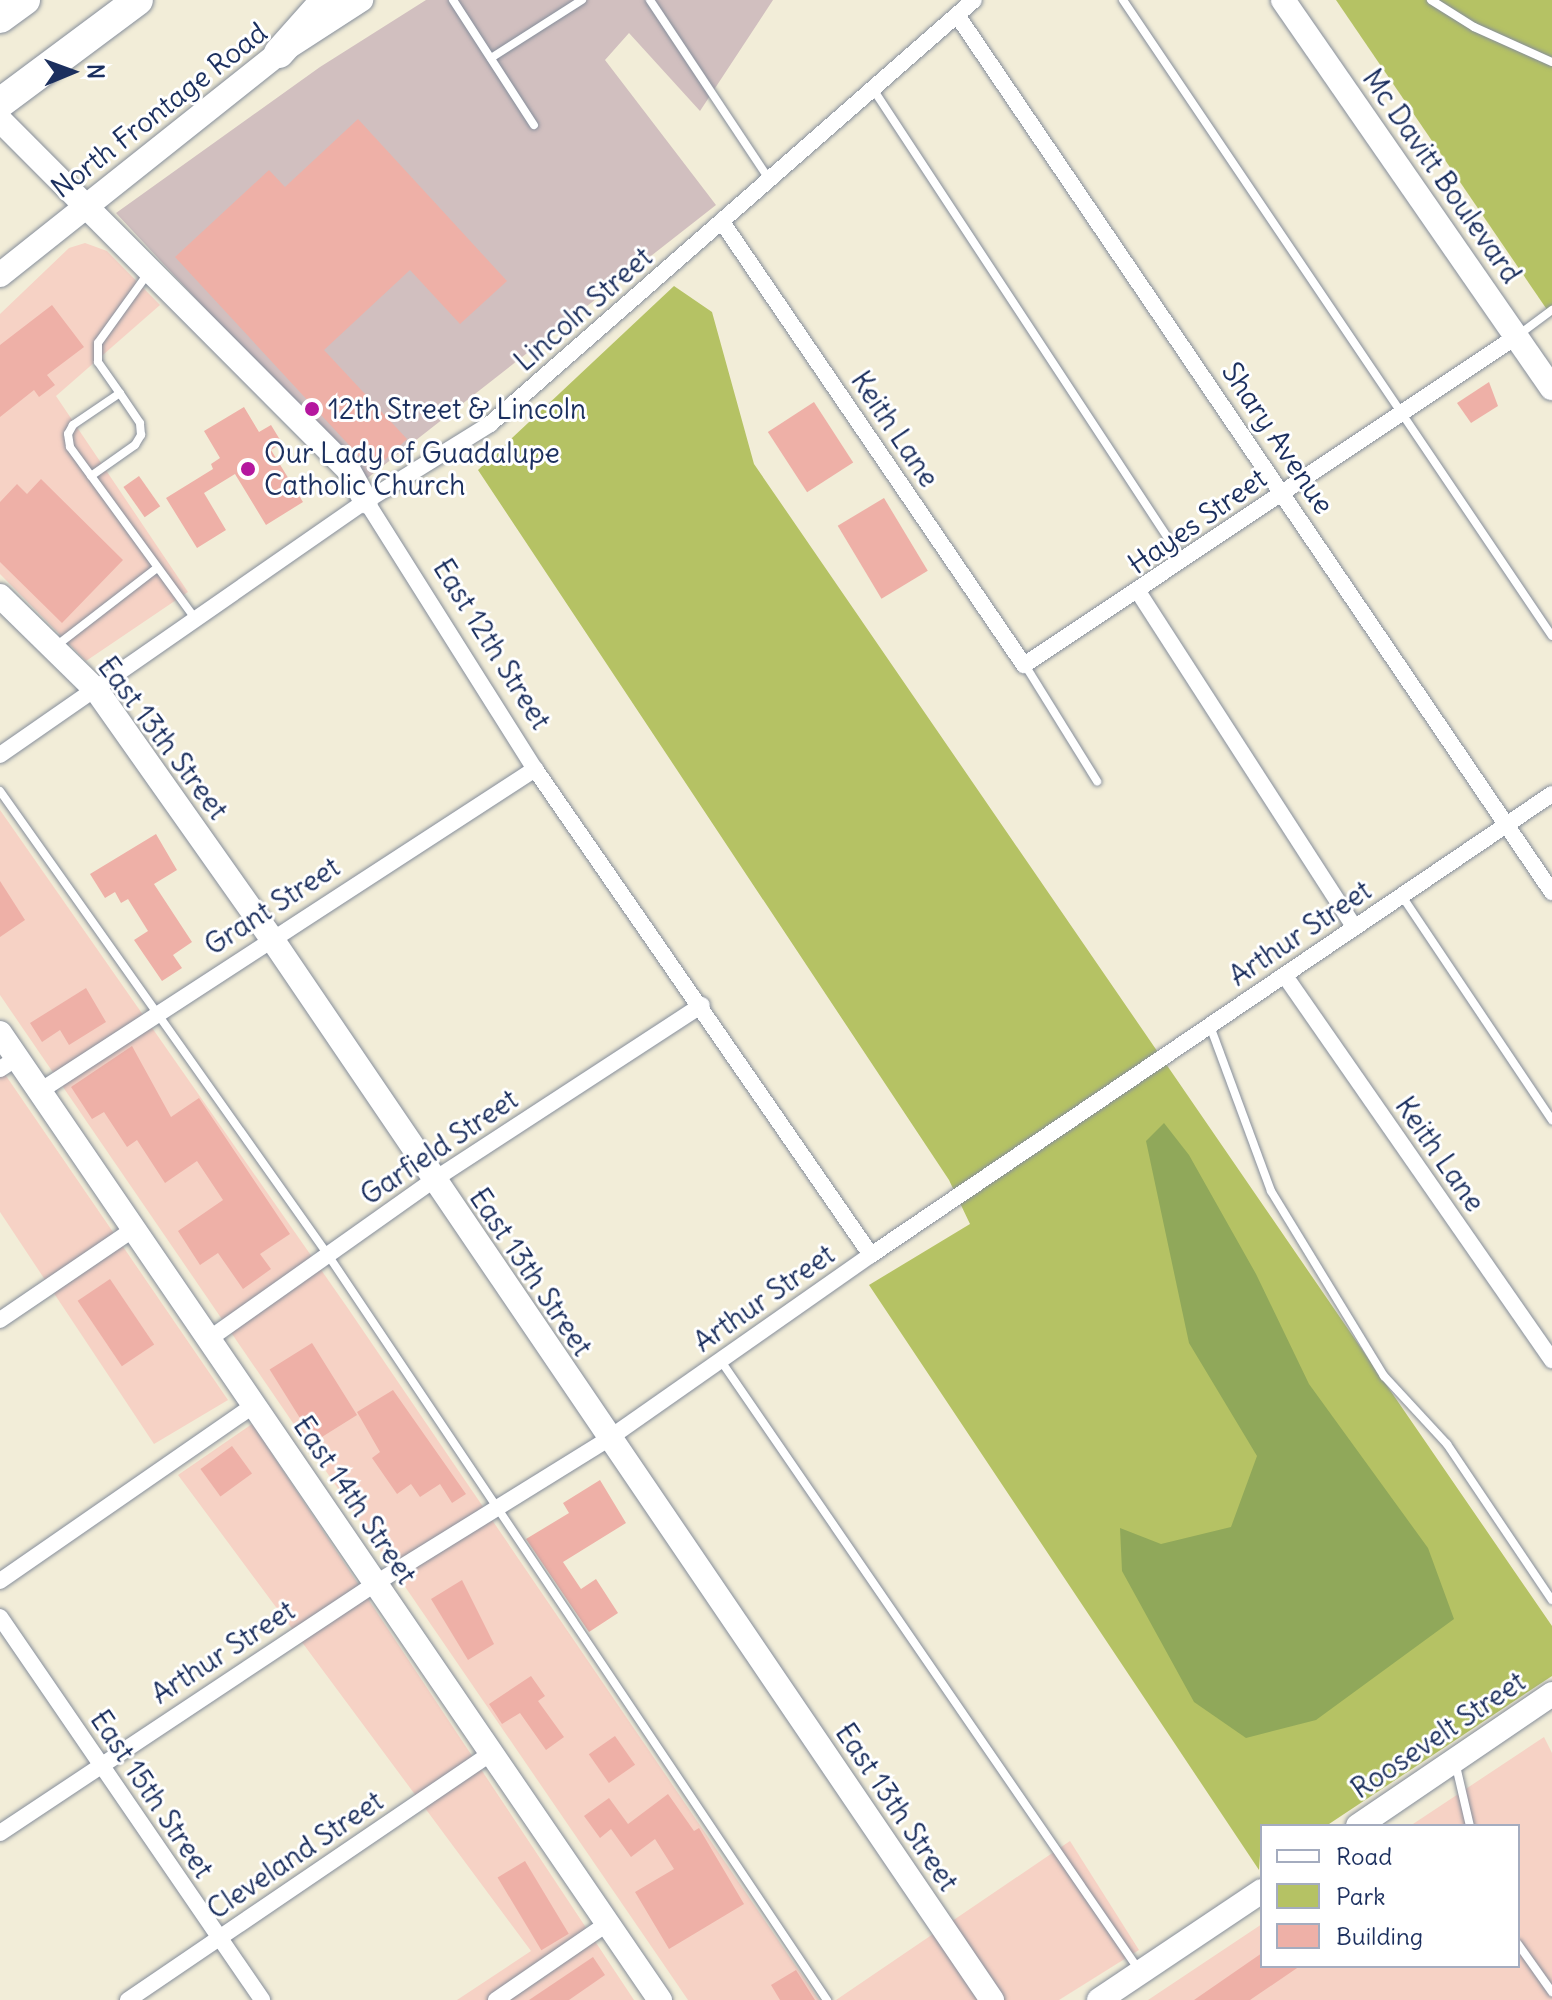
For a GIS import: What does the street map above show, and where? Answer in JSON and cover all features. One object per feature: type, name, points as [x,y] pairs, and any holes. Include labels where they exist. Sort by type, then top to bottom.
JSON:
[{"type":"highway","points":[[0,18],[25,0]]},
{"type":"highway","points":[[0,103],[138,0]]},
{"type":"highway","points":[[279,53],[326,0]]},
{"type":"street","name":"North Frontage Road","points":[[0,275],[279,53],[361,0]]},
{"type":"street","name":"Lincoln Street","points":[[0,755],[97,691],[366,501],[490,424],[974,0]]},
{"type":"street","name":"Mc Davitt Boulevard","points":[[1283,0],[1552,388]]},
{"type":"street","name":"Shary Avenue","points":[[957,15],[1285,491],[1552,892]]},
{"type":"street","name":"East 12th Street","points":[[0,120],[348,469],[535,769],[702,1005],[871,1255]]},
{"type":"street","name":"Keith Lane","points":[[722,222],[1024,665]]},
{"type":"street","name":"Hayes Street","points":[[1024,665],[1139,593],[1517,336]]},
{"type":"street","points":[[1139,593],[1354,927]]},
{"type":"street","name":"East 13th Street","points":[[0,596],[97,691],[270,936],[432,1181],[992,2000]]},
{"type":"street","name":"Grant Street","points":[[40,1091],[270,936],[535,769]]},
{"type":"street","name":"Arthur Street","points":[[0,1833],[376,1583],[499,1511],[608,1439],[871,1255],[1552,794]]},
{"type":"street","name":"Keith Lane","points":[[1285,976],[1552,1360]]},
{"type":"street","name":"Garfield Street","points":[[209,1339],[432,1181],[702,1005]]},
{"type":"street","name":"East 14th Street","points":[[0,1033],[8,1064],[40,1091],[660,2000]]},
{"type":"street","points":[[0,1320],[134,1229]]},
{"type":"street","points":[[0,1581],[254,1405]]},
{"type":"street","name":"East 15th Street","points":[[0,1617],[262,2000]]},
{"type":"street","name":"Roosevelt Street","points":[[1361,1824],[1552,1694]]},
{"type":"street","name":"Cleveland Street","points":[[128,2000],[492,1753]]},
{"type":"street","points":[[1099,2000],[1260,1892]]},
{"type":"street","points":[[496,2000],[608,1923]]},
{"type":"lane","points":[[453,0],[534,125]]},
{"type":"lane","points":[[491,58],[567,4],[582,0]]},
{"type":"lane","points":[[650,0],[770,180]]},
{"type":"lane","points":[[1123,0],[1552,636]]},
{"type":"lane","points":[[1431,0],[1474,27],[1552,62]]},
{"type":"lane","points":[[873,89],[1184,562]]},
{"type":"lane","points":[[91,476],[135,445],[141,435],[140,423],[98,362],[98,343],[150,272]]},
{"type":"lane","points":[[1517,336],[1552,310]]},
{"type":"lane","points":[[120,393],[73,425],[68,434],[70,447],[196,621]]},
{"type":"lane","points":[[53,648],[157,568]]},
{"type":"lane","points":[[1024,665],[1097,781]]},
{"type":"lane","points":[[0,791],[328,1255],[827,2000]]},
{"type":"lane","points":[[1401,896],[1552,1120]]},
{"type":"lane","points":[[1210,1025],[1271,1191],[1384,1376],[1447,1444],[1552,1600]]},
{"type":"lane","points":[[721,1360],[1140,1972]]},
{"type":"lane","points":[[1455,1761],[1470,1824]]},
{"type":"lane","points":[[1520,1947],[1552,1992]]},
{"type":"shaded area","points":[[426,0],[773,0],[700,111],[629,33],[605,60],[716,205],[365,480],[116,213],[320,67]]},
{"type":"shaded area","points":[[85,243],[107,251],[160,305],[56,396],[188,592],[86,661],[0,574],[0,314],[69,248]]},
{"type":"shaded area","points":[[0,810],[347,1307],[819,2000],[688,2000],[0,995]]},
{"type":"shaded area","points":[[0,1067],[228,1400],[154,1444],[0,1212]]},
{"type":"shaded area","points":[[252,1424],[634,2000],[457,2000],[531,1951],[178,1475]]},
{"type":"shaded area","points":[[1544,1737],[1552,1753],[1552,2000],[1148,2000],[1260,1925],[1260,1968],[1520,1968],[1520,1824],[1413,1824]]},
{"type":"shaded area","points":[[1070,1841],[1139,1950],[1059,2000],[836,2000]]},
{"type":"green space","points":[[1336,0],[1552,0],[1552,317]]},
{"type":"green space","points":[[674,286],[712,312],[754,464],[1552,1626],[1552,1676],[1329,1824],[1260,1824],[1259,1870],[869,1285],[970,1224],[949,1180],[478,470]]},
{"type":"green space","points":[[1164,1123],[1189,1155],[1256,1274],[1309,1384],[1428,1548],[1454,1619],[1316,1720],[1246,1738],[1194,1702],[1122,1571],[1120,1528],[1161,1544],[1231,1527],[1257,1456],[1189,1343],[1146,1141]]},
{"type":"building","points":[[358,119],[507,281],[460,324],[410,270],[324,350],[407,439],[373,471],[175,257],[269,170],[285,187]]},
{"type":"building","points":[[52,305],[84,347],[47,375],[55,385],[39,397],[34,390],[0,417],[0,345]]},
{"type":"building","points":[[1489,382],[1498,406],[1471,423],[1457,403]]},
{"type":"building","points":[[814,402],[853,462],[807,492],[768,432]]},
{"type":"building","name":"Our Lady of Guadalupe Catholic Church","points":[[244,407],[259,432],[271,425],[282,443],[271,450],[303,502],[266,525],[235,474],[204,493],[226,530],[197,548],[166,498],[213,469],[211,464],[220,458],[204,431]]},
{"type":"building","points":[[139,476],[160,506],[145,517],[123,487]]},
{"type":"building","points":[[41,479],[123,560],[62,623],[0,562],[0,502],[17,484],[27,494]]},
{"type":"building","points":[[884,498],[928,571],[881,599],[838,526]]},
{"type":"building","points":[[156,834],[177,870],[154,884],[192,942],[173,955],[182,968],[162,981],[134,940],[148,931],[128,899],[121,903],[115,892],[105,898],[90,874]]},
{"type":"building","points":[[0,881],[25,920],[0,937]]},
{"type":"building","points":[[86,988],[106,1022],[69,1045],[60,1030],[42,1042],[30,1023]]},
{"type":"building","points":[[132,1046],[171,1117],[199,1098],[290,1234],[260,1254],[271,1269],[243,1289],[218,1253],[200,1265],[178,1231],[223,1200],[197,1161],[165,1183],[137,1140],[127,1147],[104,1112],[92,1119],[71,1087]]},
{"type":"building","points":[[110,1279],[154,1344],[122,1366],[78,1301]]},
{"type":"building","points":[[312,1343],[357,1415],[315,1442],[270,1369]]},
{"type":"building","points":[[393,1390],[466,1494],[452,1503],[440,1484],[420,1497],[411,1484],[397,1494],[372,1458],[380,1452],[357,1412]]},
{"type":"building","points":[[232,1446],[252,1474],[220,1496],[200,1469]]},
{"type":"building","points":[[600,1480],[626,1523],[563,1562],[581,1589],[596,1579],[618,1613],[589,1632],[526,1539],[569,1513],[563,1503]]},
{"type":"building","points":[[462,1580],[494,1644],[468,1660],[431,1599]]},
{"type":"building","points":[[531,1676],[545,1696],[538,1701],[564,1737],[546,1750],[520,1713],[502,1724],[489,1704]]},
{"type":"building","points":[[615,1736],[635,1765],[609,1783],[589,1754]]},
{"type":"building","points":[[668,1794],[694,1831],[699,1828],[744,1904],[669,1949],[635,1892],[674,1869],[655,1839],[631,1857],[611,1829],[600,1838],[584,1816],[609,1798],[628,1824]]},
{"type":"building","points":[[525,1861],[569,1934],[541,1950],[498,1877]]},
{"type":"building","points":[[1260,1954],[1260,1968],[1297,1968],[1250,2000],[1194,2000]]},
{"type":"building","points":[[593,1957],[605,1975],[569,2000],[529,2000]]},
{"type":"building","points":[[796,1970],[815,2000],[780,2000],[771,1985]]},
{"type":"place","name":"12th Street & Lincoln","points":[[312,409]]},
{"type":"place","name":"Our Lady of Guadalupe Catholic Church","points":[[248,469]]}]
